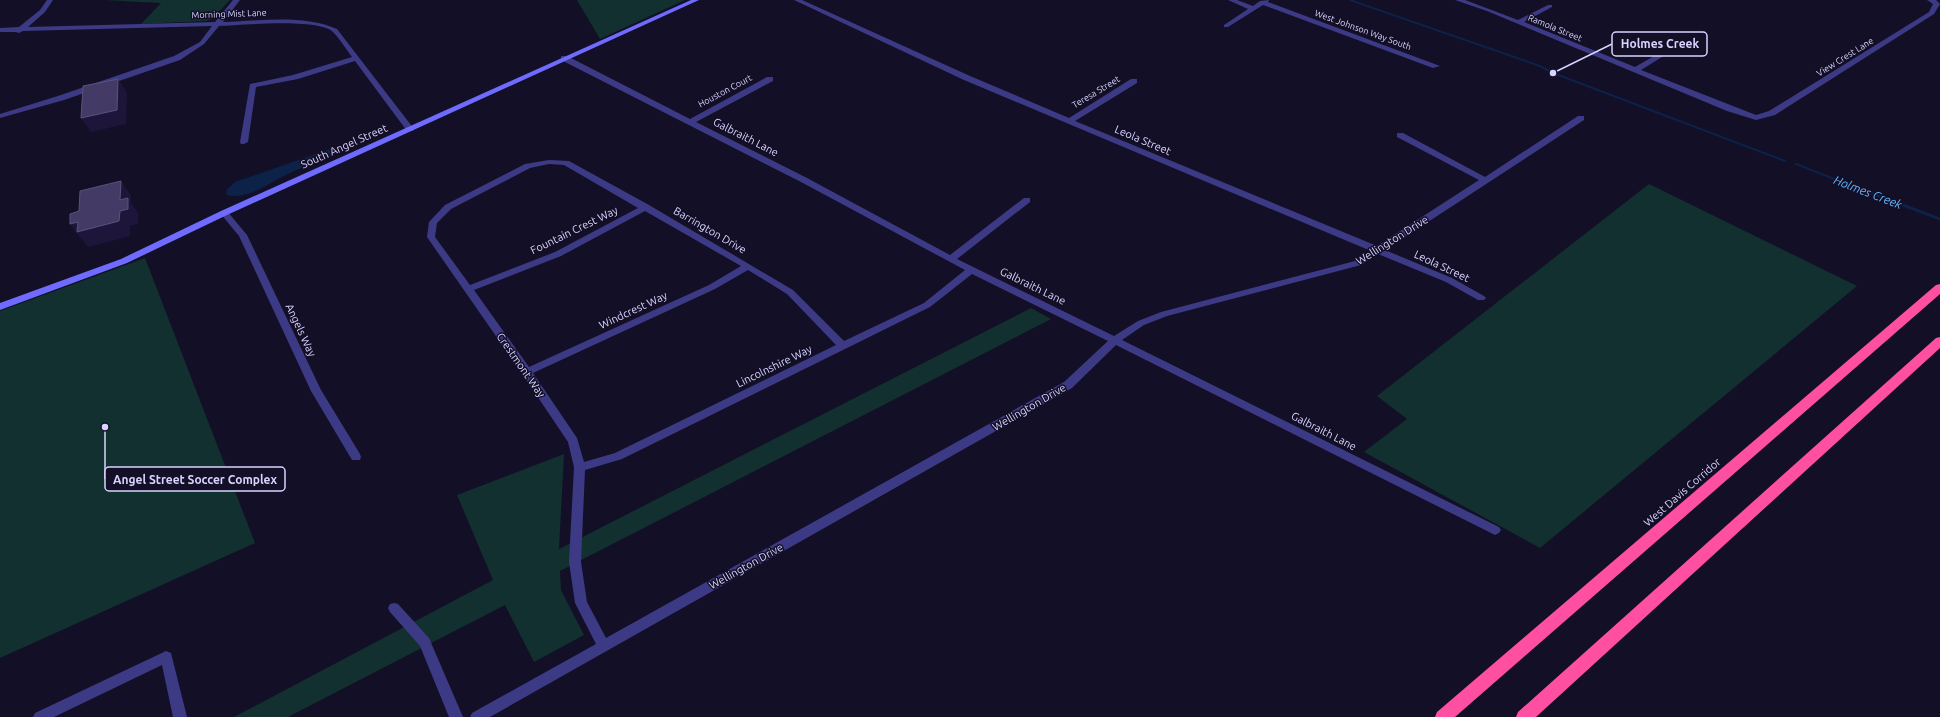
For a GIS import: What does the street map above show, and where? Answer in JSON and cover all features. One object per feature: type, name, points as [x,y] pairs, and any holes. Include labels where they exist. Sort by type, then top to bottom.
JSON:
[{"type":"highway","name":"West Davis Corridor","points":[[1443,717],[1940,288]]},
{"type":"highway","points":[[1524,717],[1940,341]]},
{"type":"street","points":[[19,31],[43,11],[50,0]]},
{"type":"street","points":[[0,116],[61,98],[167,63],[198,46],[237,0]]},
{"type":"street","name":"South Angel Street","points":[[0,307],[124,261],[224,213],[564,58],[696,0]]},
{"type":"street","name":"Leola Street","points":[[797,0],[968,78],[1448,280],[1481,298]]},
{"type":"street","points":[[1231,0],[1253,8]]},
{"type":"street","name":"Ramola Street","points":[[1458,0],[1519,22],[1730,109],[1756,118]]},
{"type":"street","points":[[1226,26],[1264,1]]},
{"type":"street","name":"West Johnson Way South","points":[[1264,1],[1436,66]]},
{"type":"street","name":"View Crest Lane","points":[[1756,118],[1772,113],[1932,13],[1934,2]]},
{"type":"street","points":[[1519,22],[1550,6]]},
{"type":"street","name":"Morning Mist Lane","points":[[0,30],[19,31],[292,22],[321,24],[335,30],[410,129]]},
{"type":"street","points":[[1635,70],[1689,38]]},
{"type":"street","points":[[244,142],[253,86],[295,77],[356,58]]},
{"type":"street","name":"Galbraith Lane","points":[[564,58],[804,180],[971,270],[1115,340],[1495,530]]},
{"type":"street","name":"Houston Court","points":[[690,122],[770,79]]},
{"type":"street","name":"Teresa Street","points":[[1069,121],[1134,81]]},
{"type":"street","name":"Wellington Drive","points":[[477,717],[1068,385],[1115,340],[1141,323],[1164,314],[1358,263],[1581,118]]},
{"type":"street","points":[[1400,136],[1485,180]]},
{"type":"street","name":"Barrington Drive","points":[[549,162],[566,163],[748,266],[790,292],[842,346]]},
{"type":"street","name":"Crestmont Way","points":[[549,162],[528,166],[448,207],[433,222],[431,237],[527,372],[573,440],[580,467],[575,562],[580,603],[604,646]]},
{"type":"street","points":[[950,259],[1027,200]]},
{"type":"street","name":"Fountain Crest Way","points":[[468,290],[558,254],[646,208]]},
{"type":"street","name":"Angels Way","points":[[224,213],[243,235],[316,391],[356,457]]},
{"type":"street","name":"Windcrest Way","points":[[527,372],[712,287],[748,266]]},
{"type":"street","name":"Lincolnshire Way","points":[[580,467],[618,456],[927,305],[971,270]]},
{"type":"street","points":[[394,608],[425,642],[456,717]]},
{"type":"street","points":[[40,717],[166,657],[180,717]]},
{"type":"green space","points":[[104,0],[230,0],[212,19],[206,21],[141,24],[161,3]]},
{"type":"green space","points":[[577,0],[685,0],[600,39]]},
{"type":"green space","points":[[1649,184],[1857,286],[1540,548],[1364,452],[1407,419],[1377,396]]},
{"type":"green space","points":[[145,258],[255,543],[0,658],[0,311]]},
{"type":"green space","points":[[1031,308],[1051,319],[560,571],[561,590],[584,635],[534,662],[505,605],[288,717],[234,717],[493,580],[457,495],[564,454],[559,549]]},
{"type":"water","points":[[350,142],[352,147],[292,172],[251,193],[234,196],[226,195],[227,189],[235,182]]},
{"type":"building","points":[[118,79],[117,110],[81,118],[83,86]]},
{"type":"building","points":[[121,181],[120,200],[128,198],[128,209],[120,211],[119,221],[77,232],[78,222],[70,224],[70,214],[79,211],[80,191]]},
{"type":"waterway","name":"Holmes Creek","points":[[1350,0],[1540,66],[1553,73],[1785,161]]},
{"type":"waterway","name":"Holmes Creek","points":[[1796,164],[1855,187]]},
{"type":"waterway","name":"Holmes Creek","points":[[1853,186],[1940,219]]},
{"type":"place","name":"Holmes Creek","points":[[1553,73]]},
{"type":"place","name":"Angel Street Soccer Complex","points":[[105,427]]}]
